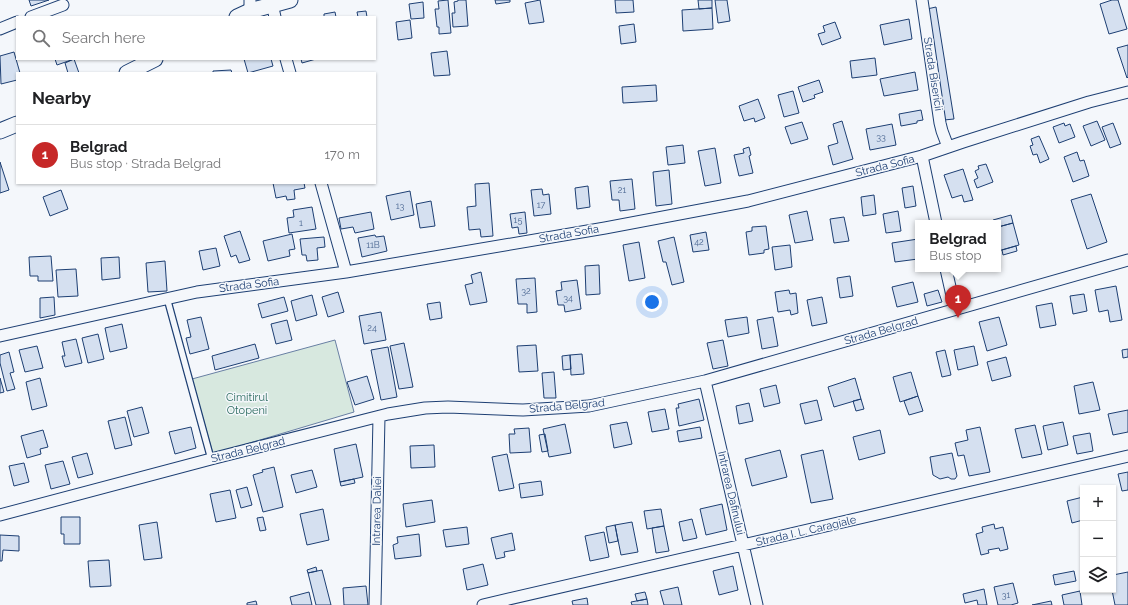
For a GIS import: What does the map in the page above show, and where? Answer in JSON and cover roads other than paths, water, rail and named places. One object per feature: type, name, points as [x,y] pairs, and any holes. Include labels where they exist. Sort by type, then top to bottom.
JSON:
[{"type":"main road","points":[[246,9],[273,11],[290,0]]},
{"type":"main road","points":[[129,72],[153,60]]},
{"type":"main road","points":[[0,131],[16,124]]},
{"type":"street","name":"Strada Bisericii","points":[[922,0],[940,123],[948,147]]},
{"type":"street","points":[[33,16],[63,4]]},
{"type":"street","points":[[0,29],[16,22]]},
{"type":"street","points":[[286,60],[290,72]]},
{"type":"street","name":"Strada Sofia","points":[[0,336],[197,292],[346,272],[605,228],[748,201],[922,156],[1089,102],[1128,92]]},
{"type":"street","points":[[922,156],[935,220]]},
{"type":"street","points":[[321,184],[346,272]]},
{"type":"street","name":"Strada Belgrad","points":[[0,515],[211,459],[379,417],[425,408],[448,407],[523,410],[589,406],[705,381],[1128,260]]},
{"type":"street","points":[[947,272],[955,309]]},
{"type":"street","name":"Intrarea Dafinului","points":[[705,381],[758,605]]},
{"type":"street","name":"Intrarea Daliei","points":[[375,605],[379,417]]},
{"type":"street","name":"Strada I. L. Caragiale","points":[[484,605],[1128,456]]},
{"type":"lane","points":[[167,298],[211,459]]},
{"type":"place","name":"Belgrad","points":[[958,318]]},
{"type":"park label","name":"Cimitirul Otopeni","points":[[247,403]]}]
